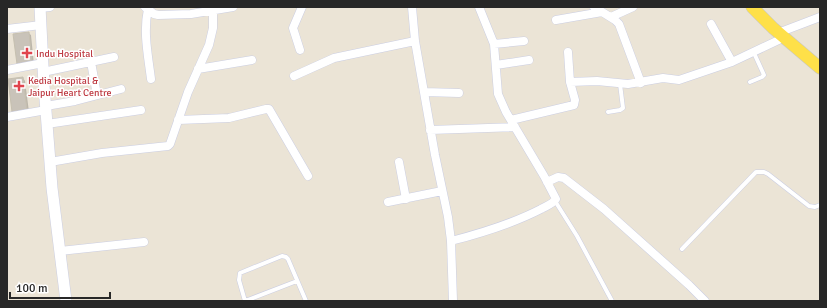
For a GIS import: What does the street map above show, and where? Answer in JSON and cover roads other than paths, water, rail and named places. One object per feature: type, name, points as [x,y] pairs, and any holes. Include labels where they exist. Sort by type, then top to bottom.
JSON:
[{"type":"main road","points":[[753,7],[780,35],[817,63]]},
{"type":"street","points":[[43,7],[41,25],[47,124],[66,301]]},
{"type":"street","points":[[147,8],[154,14],[158,15],[190,10],[213,10],[233,7]]},
{"type":"street","points":[[300,50],[293,28],[302,7]]},
{"type":"street","points":[[412,7],[415,41],[430,130],[448,217],[453,301]]},
{"type":"street","points":[[450,240],[498,228],[533,213],[555,201],[556,196],[506,112],[498,94],[494,44],[479,7]]},
{"type":"street","points":[[594,7],[611,17],[619,24],[641,83]]},
{"type":"street","points":[[611,17],[633,7]]},
{"type":"street","points":[[147,8],[145,35],[151,79]]},
{"type":"street","points":[[50,162],[102,153],[168,146],[212,36],[213,10]]},
{"type":"street","points":[[556,20],[602,12]]},
{"type":"street","points":[[570,82],[586,81],[620,84],[641,83],[663,78],[680,80],[754,53],[780,35],[820,17]]},
{"type":"street","points":[[711,24],[732,62]]},
{"type":"street","points":[[7,29],[41,25]]},
{"type":"street","points":[[294,76],[334,58],[415,41]]},
{"type":"street","points":[[494,44],[524,41]]},
{"type":"street","points":[[430,130],[513,124],[573,106],[575,100],[570,82],[568,52]]},
{"type":"street","points":[[7,70],[91,62],[114,57]]},
{"type":"street","points":[[198,69],[252,60]]},
{"type":"street","points":[[496,65],[529,60]]},
{"type":"street","points":[[91,62],[97,95]]},
{"type":"street","points":[[7,117],[121,89]]},
{"type":"street","points":[[424,92],[459,92]]},
{"type":"street","points":[[178,120],[229,118],[269,109],[308,176]]},
{"type":"street","points":[[47,124],[141,110]]},
{"type":"street","points":[[400,162],[406,199]]},
{"type":"street","points":[[547,182],[558,177],[564,178],[604,209],[690,285],[705,301]]},
{"type":"street","points":[[388,202],[442,191]]},
{"type":"street","points":[[60,251],[144,242]]},
{"type":"lane","points":[[750,82],[762,77],[764,74],[754,53]]},
{"type":"lane","points":[[608,112],[622,110],[623,108],[620,84]]},
{"type":"lane","points":[[682,249],[756,172],[760,171],[768,174],[809,206],[815,207],[820,205]]},
{"type":"lane","points":[[555,201],[612,301]]},
{"type":"lane","points":[[297,281],[245,301],[239,280],[240,273],[279,257],[286,257],[297,281],[306,301]]},
{"type":"place","name":"Indu Hospital","points":[[27,53]]},
{"type":"place","name":"Kedia Hospital & Jaipur Heart Centre","points":[[19,86]]}]
